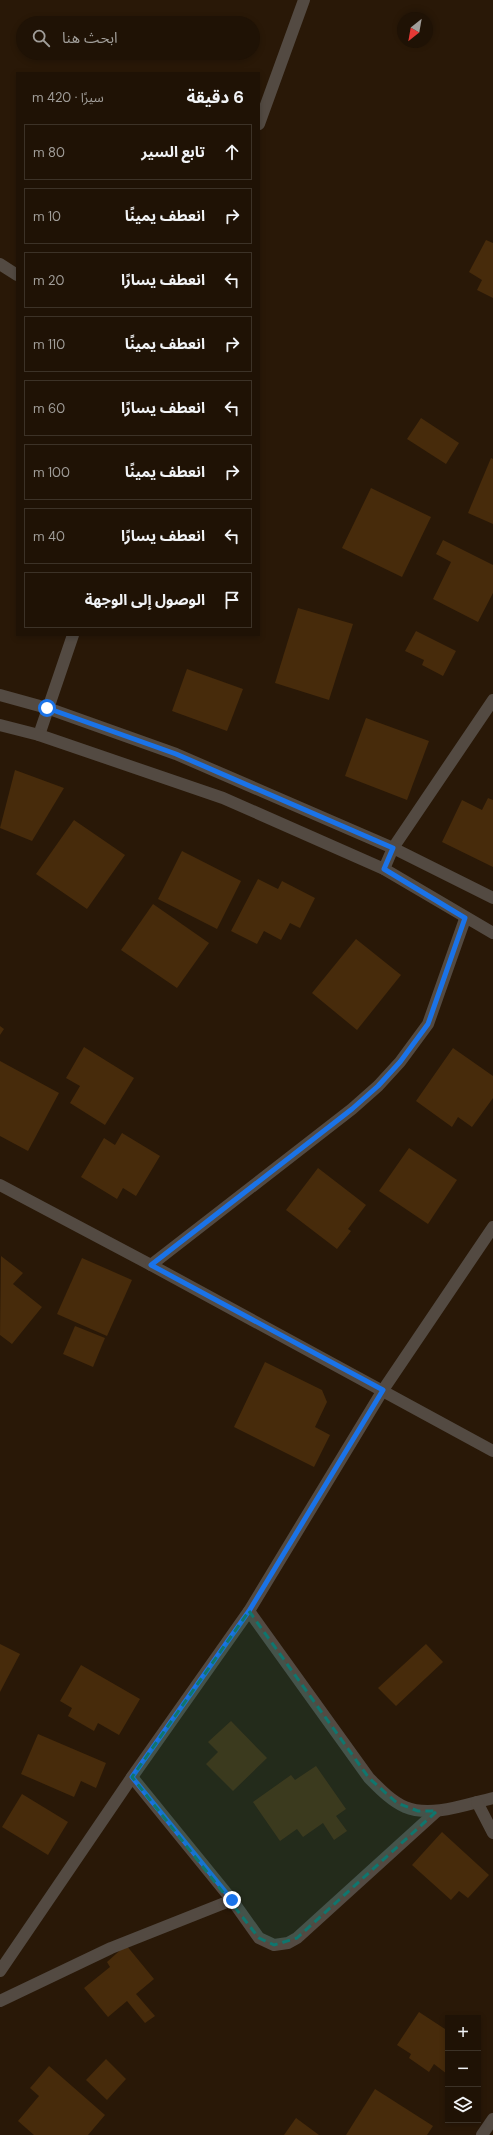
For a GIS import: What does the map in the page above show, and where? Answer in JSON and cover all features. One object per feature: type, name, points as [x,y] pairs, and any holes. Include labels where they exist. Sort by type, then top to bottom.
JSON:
[{"type":"street","points":[[260,121],[304,0]]},
{"type":"street","points":[[0,264],[16,274]]},
{"type":"street","points":[[39,735],[73,636]]},
{"type":"street","points":[[0,695],[47,708],[176,754],[393,848],[493,898]]},
{"type":"street","points":[[384,869],[393,848],[493,700]]},
{"type":"street","points":[[0,725],[39,735],[223,798],[384,869],[465,918],[493,933]]},
{"type":"street","points":[[151,1265],[352,1109],[378,1086],[400,1062],[428,1024],[465,918]]},
{"type":"street","points":[[0,1185],[383,1390],[493,1451]]},
{"type":"street","points":[[0,1971],[132,1777],[249,1611],[383,1390],[493,1227]]},
{"type":"street","points":[[249,1611],[369,1778],[390,1797],[405,1807],[418,1811],[437,1811],[493,1798]]},
{"type":"street","points":[[132,1777],[232,1900],[262,1940],[274,1945],[288,1943],[296,1938],[437,1811]]},
{"type":"street","points":[[477,1802],[493,1833]]},
{"type":"street","points":[[0,2001],[111,1948],[232,1900]]},
{"type":"street","points":[[482,2135],[493,2119]]},
{"type":"highlighted area","points":[[249,1611],[369,1778],[397,1803],[418,1811],[437,1811],[297,1938],[274,1945],[259,1938],[132,1777]]},
{"type":"building","points":[[486,240],[493,243],[493,298],[477,290],[482,280],[469,272]]},
{"type":"building","points":[[421,418],[459,443],[446,464],[407,439]]},
{"type":"building","points":[[491,458],[493,459],[493,524],[468,513]]},
{"type":"building","points":[[371,488],[431,517],[402,577],[342,548]]},
{"type":"building","points":[[443,540],[493,565],[493,593],[478,622],[433,599],[451,562],[436,554]]},
{"type":"building","points":[[298,608],[353,624],[329,700],[275,683]]},
{"type":"building","points":[[416,631],[456,651],[443,676],[422,665],[424,660],[405,651]]},
{"type":"building","points":[[187,669],[243,689],[227,731],[172,711]]},
{"type":"building","points":[[366,718],[429,741],[407,800],[345,776]]},
{"type":"building","points":[[15,770],[64,788],[32,841],[0,828]]},
{"type":"building","points":[[488,798],[493,800],[493,867],[442,842],[462,800],[482,810]]},
{"type":"building","points":[[74,820],[125,855],[87,909],[36,874]]},
{"type":"building","points":[[182,851],[241,881],[217,929],[158,899]]},
{"type":"building","points":[[258,879],[278,889],[282,881],[315,898],[300,928],[290,923],[281,940],[264,931],[257,944],[231,931]]},
{"type":"building","points":[[153,904],[209,943],[177,988],[121,950]]},
{"type":"building","points":[[356,939],[401,975],[357,1030],[312,993]]},
{"type":"building","points":[[0,1026],[4,1029],[0,1035]]},
{"type":"building","points":[[84,1047],[134,1078],[105,1125],[70,1103],[80,1086],[66,1078]]},
{"type":"building","points":[[453,1048],[493,1076],[493,1098],[472,1127],[458,1117],[452,1127],[416,1101]]},
{"type":"building","points":[[0,1061],[59,1093],[28,1151],[0,1136]]},
{"type":"building","points":[[122,1133],[160,1156],[136,1196],[123,1188],[117,1199],[81,1177],[104,1138],[115,1145]]},
{"type":"building","points":[[409,1148],[457,1180],[428,1224],[379,1191]]},
{"type":"building","points":[[318,1168],[366,1205],[348,1229],[351,1231],[337,1249],[286,1210]]},
{"type":"building","points":[[1,1256],[23,1273],[13,1284],[42,1307],[12,1344],[0,1335]]},
{"type":"building","points":[[82,1258],[132,1280],[107,1336],[57,1314]]},
{"type":"building","points":[[75,1326],[105,1338],[93,1367],[63,1354]]},
{"type":"building","points":[[265,1362],[322,1390],[327,1402],[315,1427],[330,1435],[314,1467],[234,1427]]},
{"type":"building","points":[[0,1644],[20,1654],[0,1692]]},
{"type":"building","points":[[426,1644],[443,1662],[396,1706],[378,1688]]},
{"type":"building","points":[[81,1665],[140,1699],[119,1735],[98,1723],[94,1731],[68,1716],[72,1708],[60,1701]]},
{"type":"building","points":[[231,1721],[267,1758],[233,1791],[206,1764],[218,1752],[208,1742]]},
{"type":"building","points":[[38,1734],[106,1763],[96,1788],[81,1781],[74,1797],[21,1774]]},
{"type":"building","points":[[316,1766],[346,1809],[336,1816],[347,1831],[334,1840],[323,1823],[303,1837],[297,1829],[280,1841],[253,1802],[291,1775],[295,1780]]},
{"type":"building","points":[[22,1794],[68,1822],[48,1855],[2,1827]]},
{"type":"building","points":[[442,1832],[489,1875],[468,1898],[459,1891],[451,1900],[412,1865]]},
{"type":"building","points":[[126,1945],[154,1979],[136,1994],[155,2016],[145,2023],[127,2001],[108,2017],[84,1988],[110,1967],[107,1962]]},
{"type":"building","points":[[419,2012],[445,2029],[445,2072],[434,2064],[429,2072],[409,2058],[411,2054],[397,2045]]},
{"type":"building","points":[[106,2059],[126,2079],[107,2100],[86,2080]]},
{"type":"building","points":[[49,2066],[105,2115],[88,2135],[34,2135],[18,2121],[39,2096],[30,2088]]},
{"type":"building","points":[[375,2089],[433,2126],[427,2135],[346,2135]]},
{"type":"building","points":[[296,2118],[319,2135],[284,2135]]},
{"type":"route","points":[[47,708],[176,754],[393,848],[384,869],[465,918],[428,1024],[400,1062],[378,1086],[352,1109],[151,1265],[383,1390],[249,1611],[132,1777],[232,1900]]}]
